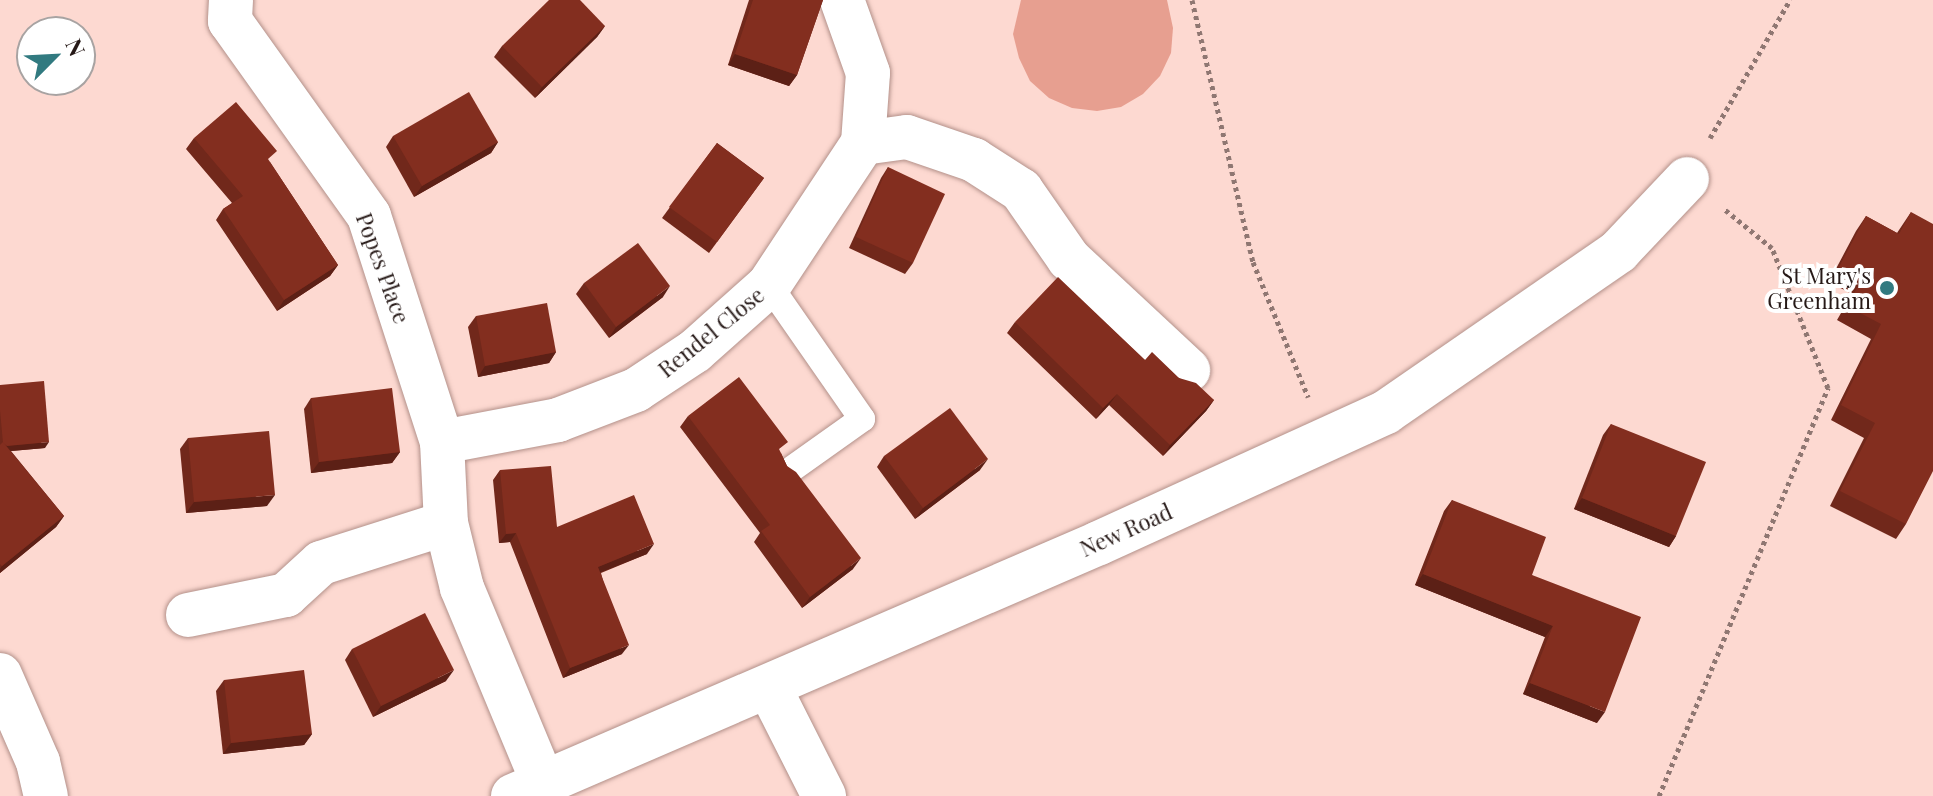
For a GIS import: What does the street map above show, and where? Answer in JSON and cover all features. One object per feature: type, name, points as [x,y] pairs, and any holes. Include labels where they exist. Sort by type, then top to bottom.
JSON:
[{"type":"street","name":"Popes Place","points":[[231,0],[230,21],[369,216],[442,442],[446,523],[462,588],[528,790]]},
{"type":"street","name":"Rendel Close","points":[[442,442],[558,420],[636,390],[695,351],[769,285],[863,143],[868,73],[842,0]]},
{"type":"street","points":[[863,143],[907,137],[974,160],[1021,190],[1069,259],[1188,370]]},
{"type":"street","name":"New Road","points":[[528,790],[769,687],[1386,412],[1619,251],[1687,179]]},
{"type":"street","points":[[188,615],[286,595],[321,563],[446,523]]},
{"type":"street","points":[[0,675],[38,762],[46,796]]},
{"type":"street","points":[[769,687],[824,796]]},
{"type":"lane","points":[[769,285],[862,419],[793,468]]},
{"type":"path","points":[[1192,0],[1253,262],[1304,388],[1329,438]]},
{"type":"path","points":[[1659,796],[1828,388],[1772,248],[1687,179],[1790,0]]},
{"type":"shaded area","points":[[1021,0],[1167,0],[1173,28],[1171,53],[1160,76],[1143,94],[1121,107],[1097,111],[1072,108],[1049,98],[1030,81],[1019,58],[1013,34]]},
{"type":"building","points":[[549,0],[580,0],[605,26],[542,87],[502,46]]},
{"type":"building","points":[[753,0],[823,0],[797,75],[735,54]]},
{"type":"building","points":[[469,92],[498,142],[422,186],[393,136]]},
{"type":"building","points":[[236,102],[277,151],[268,159],[338,265],[284,300],[223,209],[243,196],[194,138]]},
{"type":"building","points":[[717,143],[764,178],[717,242],[669,207]]},
{"type":"building","points":[[888,167],[945,194],[913,263],[856,237]]},
{"type":"building","points":[[1911,212],[1933,224],[1933,471],[1906,524],[1840,491],[1875,423],[1841,405],[1881,324],[1847,306],[1862,279],[1839,267],[1866,216],[1899,234]]},
{"type":"building","points":[[638,243],[670,286],[616,327],[584,283]]},
{"type":"building","points":[[1058,277],[1145,360],[1152,352],[1179,378],[1196,383],[1214,400],[1170,445],[1117,394],[1103,408],[1015,322]]},
{"type":"building","points":[[547,303],[556,352],[485,366],[476,316]]},
{"type":"building","points":[[739,377],[788,442],[779,449],[787,466],[796,472],[861,558],[810,597],[761,531],[770,525],[688,416]]},
{"type":"building","points":[[44,381],[49,442],[7,446],[3,443],[0,385]]},
{"type":"building","points":[[392,388],[400,452],[319,462],[311,398]]},
{"type":"building","points":[[950,408],[988,459],[923,508],[884,456]]},
{"type":"building","points":[[1611,424],[1706,462],[1676,536],[1582,498]]},
{"type":"building","points":[[269,431],[275,495],[194,502],[188,438]]},
{"type":"building","points":[[3,442],[64,516],[2,566],[0,445]]},
{"type":"building","points":[[551,466],[557,527],[634,495],[654,544],[598,567],[629,645],[570,668],[516,533],[506,534],[500,470]]},
{"type":"building","points":[[1452,500],[1546,537],[1532,575],[1641,617],[1605,712],[1530,683],[1553,626],[1423,574]]},
{"type":"building","points":[[425,613],[454,670],[381,706],[352,649]]},
{"type":"building","points":[[304,670],[312,734],[231,743],[224,680]]},
{"type":"place","name":"St Mary's Greenham","points":[[1887,288]]}]
